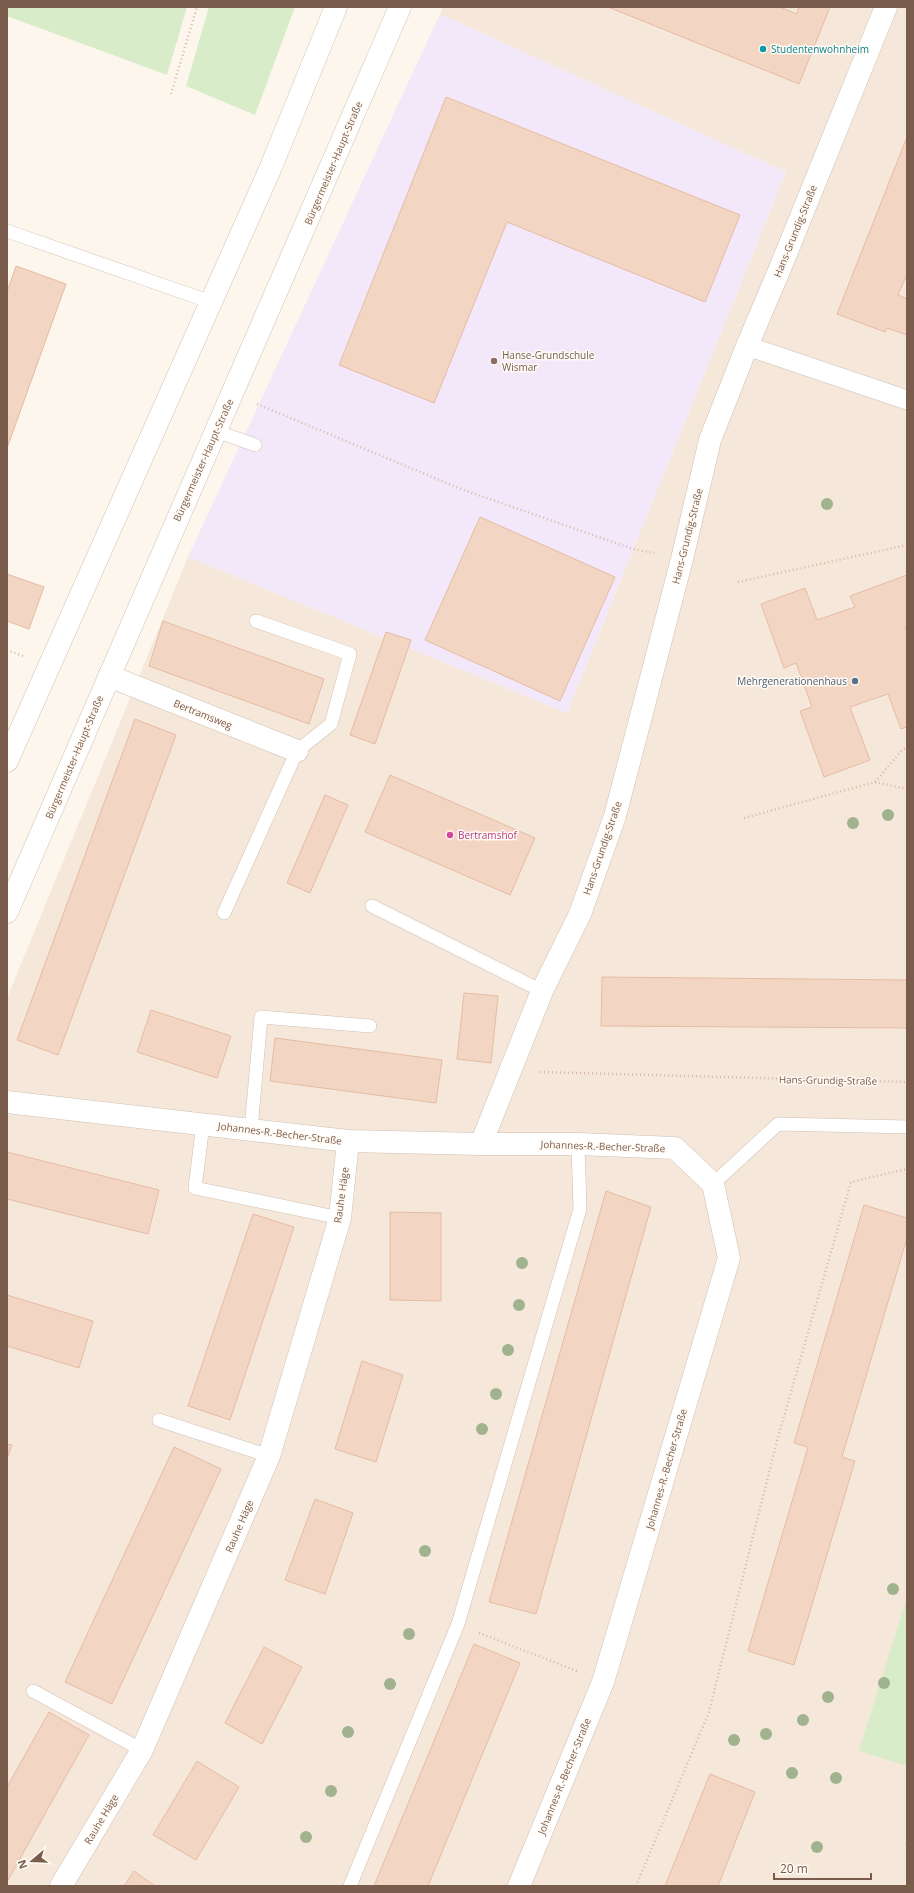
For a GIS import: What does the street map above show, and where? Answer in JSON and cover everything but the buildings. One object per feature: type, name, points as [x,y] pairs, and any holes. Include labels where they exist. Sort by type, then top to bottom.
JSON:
[{"type":"street","points":[[7,761],[284,136],[336,7]]},
{"type":"street","name":"Bürgermeister-Haupt-Straße","points":[[7,912],[400,7]]},
{"type":"street","name":"Hans-Grundig-Straße","points":[[481,1144],[542,991],[580,914],[615,816],[682,559],[710,440],[886,7]]},
{"type":"street","points":[[747,346],[907,400]]},
{"type":"street","name":"Bertramsweg","points":[[109,676],[297,751]]},
{"type":"street","name":"Johannes-R.-Becher-Straße","points":[[7,1102],[348,1141],[481,1144],[578,1144],[675,1148],[712,1184],[729,1258],[603,1682],[519,1886]]},
{"type":"street","name":"Rauhe Häge","points":[[60,1886],[142,1750],[269,1456],[340,1218],[348,1141]]},
{"type":"lane","points":[[7,230],[211,302]]},
{"type":"lane","points":[[216,431],[256,445]]},
{"type":"lane","points":[[224,913],[297,751],[331,724],[350,654],[256,621]]},
{"type":"lane","points":[[372,906],[542,991]]},
{"type":"lane","points":[[251,1129],[261,1017],[370,1026]]},
{"type":"lane","points":[[203,1124],[194,1188],[340,1218]]},
{"type":"lane","points":[[712,1184],[778,1124],[907,1126]]},
{"type":"lane","points":[[350,1886],[458,1624],[580,1209],[578,1144]]},
{"type":"lane","points":[[159,1420],[269,1456]]},
{"type":"lane","points":[[33,1692],[142,1750]]},
{"type":"path","points":[[170,94],[197,7]]},
{"type":"path","points":[[233,394],[461,489],[633,549],[682,559]]},
{"type":"path","points":[[738,582],[907,545]]},
{"type":"path","points":[[876,782],[903,749],[907,748]]},
{"type":"path","points":[[744,818],[876,782],[907,789]]},
{"type":"path","name":"Hans-Grundig-Straße","points":[[509,1072],[907,1082]]},
{"type":"path","points":[[636,1886],[709,1712],[777,1441],[851,1182],[907,1168]]},
{"type":"path","points":[[458,1624],[603,1682]]},
{"type":"shaded area","points":[[443,7],[907,7],[907,1886],[7,1886],[7,998],[188,557],[567,713],[786,172],[440,14]]},
{"type":"shaded area","name":"Hanse-Grundschule Wismar","points":[[440,14],[786,172],[567,713],[188,557]]},
{"type":"green space","points":[[7,7],[187,7],[167,75],[7,16]]},
{"type":"green space","points":[[209,7],[295,7],[255,115],[186,86]]},
{"type":"green space","points":[[907,1597],[907,1766],[859,1751]]},
{"type":"place","name":"Studentenwohnheim","points":[[763,49]]},
{"type":"place","name":"Hanse-Grundschule Wismar","points":[[494,361]]},
{"type":"place","name":"Mehrgenerationenhaus","points":[[855,681]]},
{"type":"place","name":"Bertramshof","points":[[450,835]]}]
